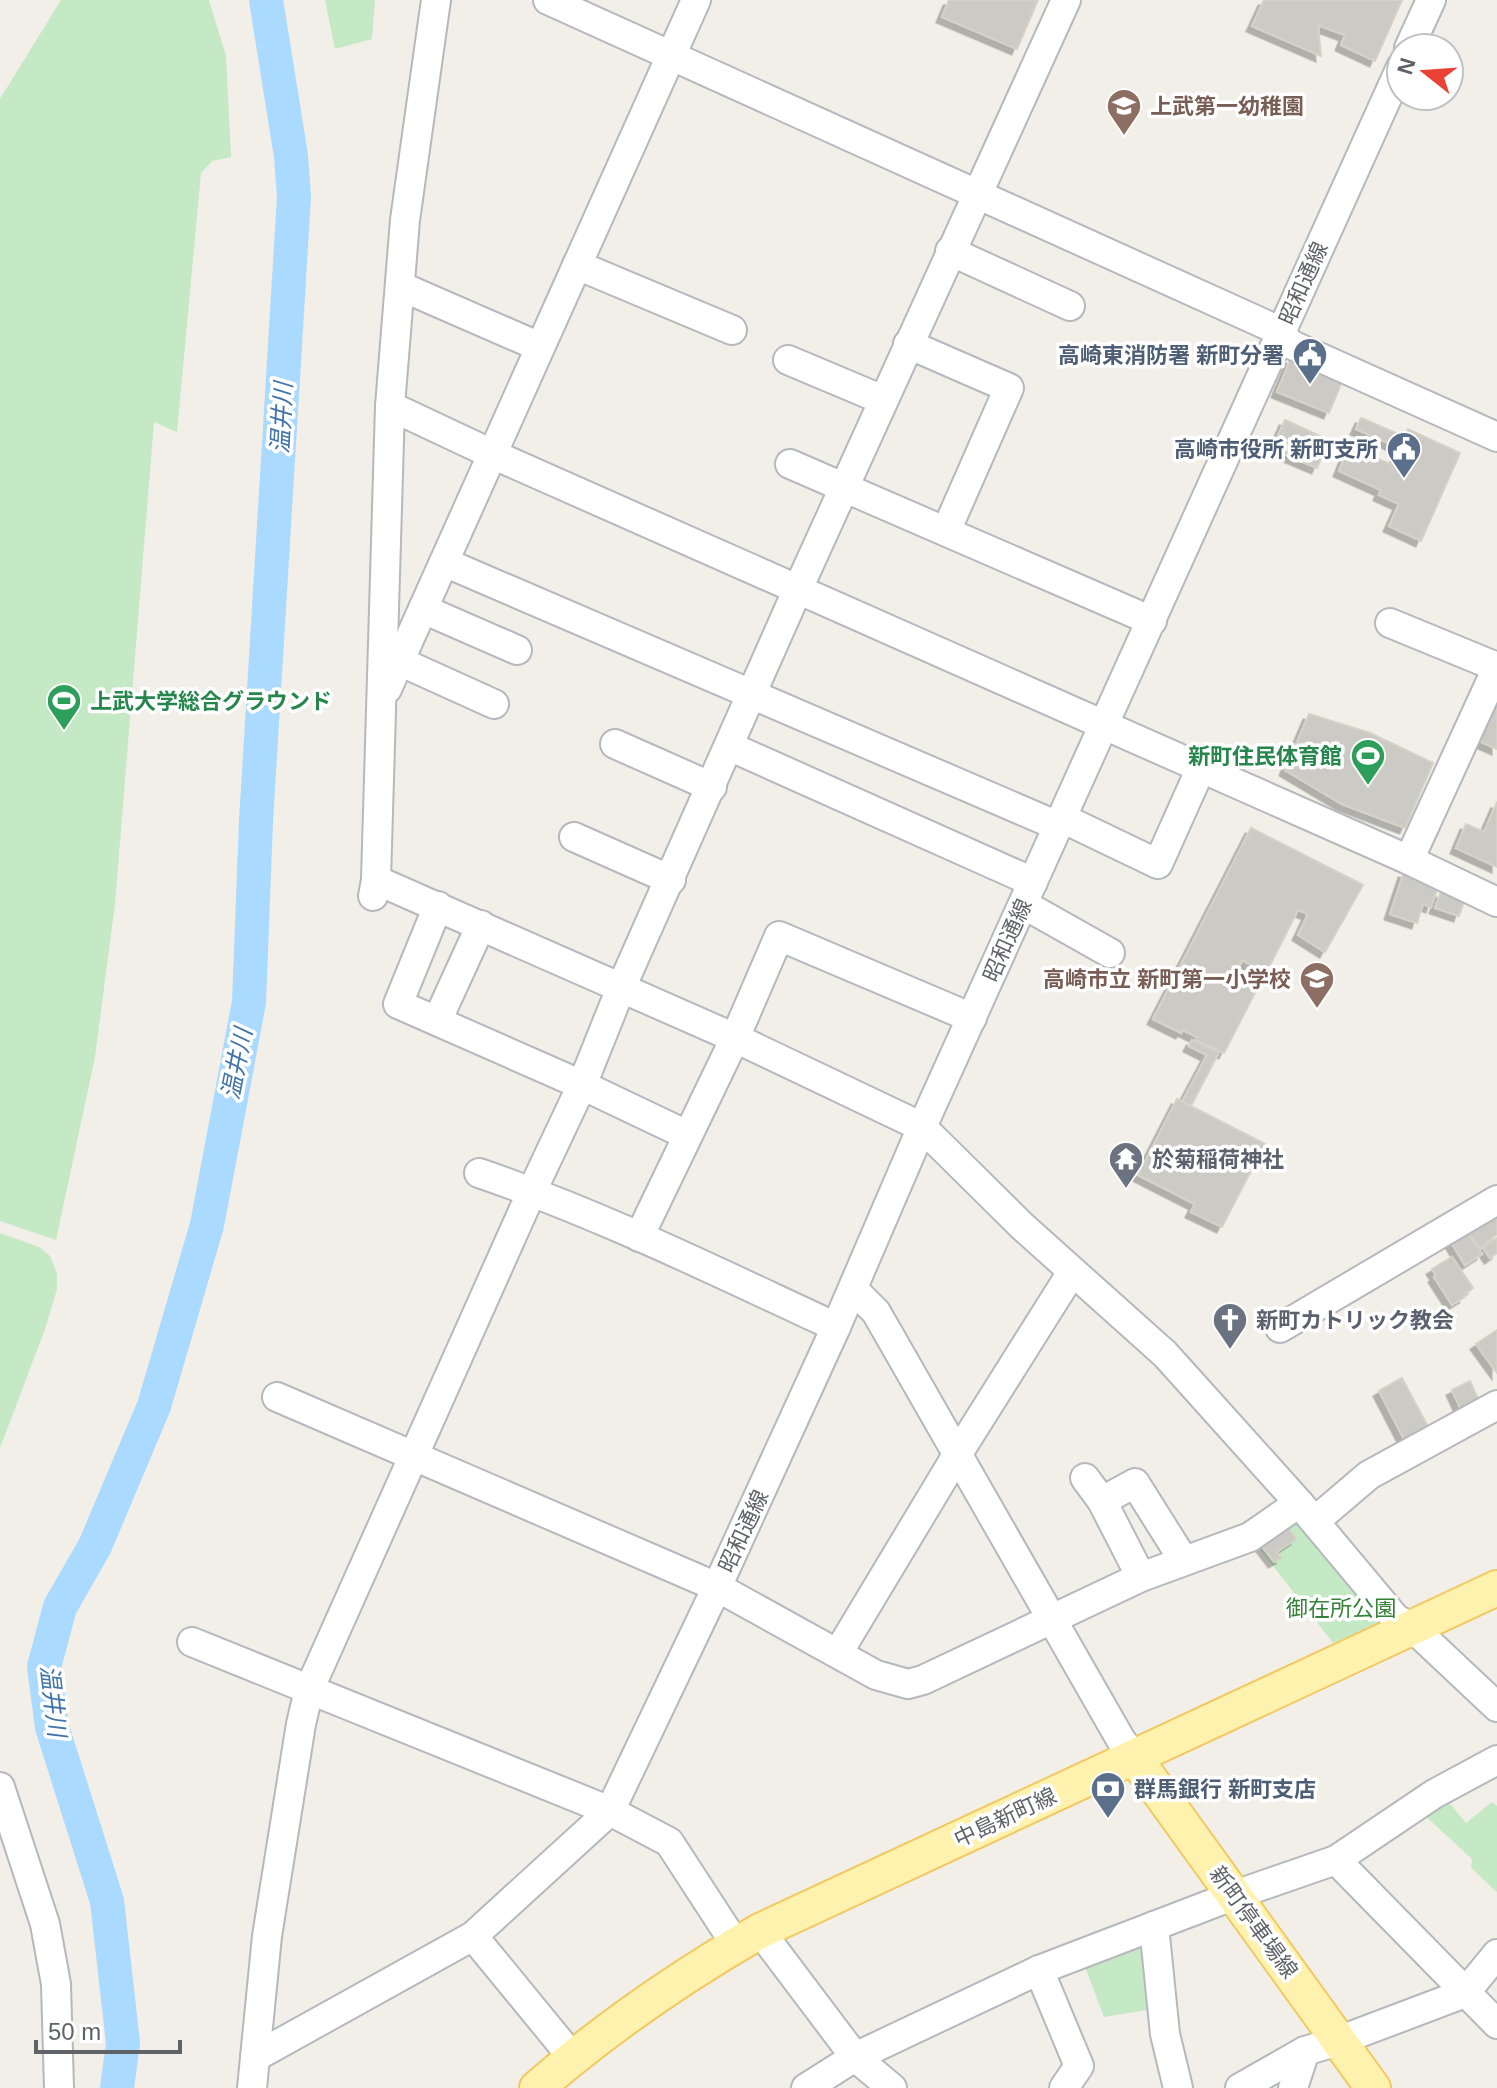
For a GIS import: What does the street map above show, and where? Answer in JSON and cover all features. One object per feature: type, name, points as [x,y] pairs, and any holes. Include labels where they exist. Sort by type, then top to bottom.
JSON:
[{"type":"main road","name":"中島新町線","points":[[558,2077],[653,2000],[748,1938],[1497,1588]]},
{"type":"main road","name":"新町停車場線","points":[[1134,1757],[1373,2088]]},
{"type":"street","points":[[436,0],[405,220],[390,406],[374,890],[438,906],[735,1038],[922,1127],[1022,1226],[1165,1354],[1307,1512],[1396,1619],[1412,1627],[1497,1707]]},
{"type":"street","points":[[548,0],[1271,327],[1292,345],[1497,437]]},
{"type":"street","points":[[380,704],[696,0]]},
{"type":"street","points":[[252,2088],[267,1936],[309,1690],[582,1085],[621,988],[731,747],[844,486],[1066,0]]},
{"type":"street","points":[[1416,32],[1431,0]]},
{"type":"street","name":"昭和通線","points":[[610,1811],[836,1327],[922,1127],[1385,102]]},
{"type":"street","points":[[950,251],[1070,306]]},
{"type":"street","points":[[577,265],[732,330]]},
{"type":"street","points":[[400,286],[540,347]]},
{"type":"street","points":[[908,344],[1009,388],[946,531]]},
{"type":"street","points":[[788,360],[883,400]]},
{"type":"street","points":[[390,406],[797,591],[1409,860],[1497,902]]},
{"type":"street","points":[[790,464],[1152,621]]},
{"type":"street","points":[[444,562],[1158,864],[1201,768]]},
{"type":"street","points":[[423,609],[517,650]]},
{"type":"street","points":[[1390,623],[1497,668],[1409,860]]},
{"type":"street","points":[[399,661],[494,704]]},
{"type":"street","points":[[615,744],[712,787]]},
{"type":"street","points":[[731,747],[1028,893],[1110,953]]},
{"type":"street","points":[[574,837],[671,880]]},
{"type":"street","points":[[438,906],[398,1004],[687,1135]]},
{"type":"street","points":[[437,1021],[481,925]]},
{"type":"street","points":[[639,1237],[735,1038],[779,936],[972,1018]]},
{"type":"street","points":[[479,1173],[532,1191],[639,1237],[836,1327]]},
{"type":"street","points":[[1280,1328],[1495,1206]]},
{"type":"street","points":[[838,1653],[1072,1272]]},
{"type":"street","points":[[853,1289],[876,1312],[1121,1740],[1134,1757]]},
{"type":"street","points":[[277,1397],[717,1587],[876,1675],[908,1684],[923,1680],[1141,1577],[1250,1537],[1307,1512],[1497,1405]]},
{"type":"street","points":[[1141,1577],[1094,1490],[1135,1483],[1184,1561]]},
{"type":"street","points":[[192,1642],[610,1811],[669,1842],[748,1938],[855,2057],[892,2088]]},
{"type":"street","points":[[806,2088],[855,2057],[1039,1970],[1336,1860],[1434,1794],[1497,1760]]},
{"type":"street","points":[[0,1787],[45,1924],[56,1984],[59,2088]]},
{"type":"street","points":[[255,2057],[473,1936],[610,1811]]},
{"type":"street","points":[[1336,1860],[1497,2024]]},
{"type":"street","points":[[1154,1926],[1165,2034],[1178,2088]]},
{"type":"street","points":[[473,1936],[558,2077]]},
{"type":"street","points":[[1240,2088],[1305,2051],[1465,1993],[1497,1954]]},
{"type":"street","points":[[1039,1970],[1079,2066],[1064,2088]]},
{"type":"street","points":[[1293,2088],[1305,2051]]},
{"type":"green space","points":[[61,0],[209,0],[226,56],[231,157],[212,161],[201,173],[177,432],[154,422],[115,904],[95,1057],[56,1240],[0,1221],[0,99]]},
{"type":"green space","points":[[325,0],[375,0],[372,39],[335,49]]},
{"type":"green space","points":[[0,1233],[39,1247],[50,1256],[57,1274],[57,1289],[0,1448]]},
{"type":"green space","name":"御在所公園","points":[[1296,1510],[1383,1621],[1333,1643],[1253,1540]]},
{"type":"green space","points":[[1445,1798],[1466,1823],[1492,1802],[1497,1806],[1497,1892],[1471,1868],[1472,1859],[1421,1812]]},
{"type":"green space","points":[[1142,1939],[1158,2008],[1104,2017],[1084,1964]]},
{"type":"building","points":[[949,0],[1038,0],[1017,49],[942,17]]},
{"type":"building","points":[[1264,0],[1402,0],[1388,32],[1385,32],[1375,61],[1341,45],[1345,35],[1318,25],[1321,56],[1252,26]]},
{"type":"building","name":"高崎東消防署 新町分署","points":[[1291,358],[1343,379],[1329,413],[1277,392]]},
{"type":"building","name":"高崎市役所 新町支所","points":[[1361,418],[1405,437],[1408,429],[1460,453],[1421,541],[1389,526],[1399,504],[1379,495],[1381,490],[1339,471],[1349,446],[1392,465],[1400,448],[1356,429]]},
{"type":"building","points":[[1285,420],[1329,440],[1317,468],[1272,449]]},
{"type":"building","points":[[1497,699],[1497,749],[1479,741]]},
{"type":"building","name":"新町住民体育館","points":[[1309,714],[1370,733],[1433,763],[1405,828],[1342,804],[1285,770]]},
{"type":"building","points":[[1497,802],[1497,867],[1456,848],[1466,824],[1484,832]]},
{"type":"building","points":[[1251,828],[1363,885],[1325,952],[1298,935],[1308,914],[1298,910],[1266,973],[1242,960],[1236,974],[1258,987],[1224,1053],[1183,1030],[1181,1033],[1153,1019]]},
{"type":"building","points":[[1404,872],[1439,884],[1431,907],[1423,904],[1417,923],[1390,914]]},
{"type":"building","points":[[1441,892],[1464,901],[1459,916],[1435,908]]},
{"type":"building","points":[[1192,1040],[1219,1052],[1191,1106],[1182,1102],[1207,1055],[1189,1046]]},
{"type":"building","points":[[1177,1099],[1265,1144],[1222,1227],[1191,1212],[1195,1204],[1138,1175]]},
{"type":"building","points":[[1491,1212],[1497,1220],[1497,1234],[1480,1248],[1467,1230]]},
{"type":"building","points":[[1466,1232],[1482,1254],[1465,1265],[1451,1242]]},
{"type":"building","points":[[1497,1238],[1497,1253],[1490,1258],[1483,1248]]},
{"type":"building","points":[[1452,1257],[1473,1288],[1452,1305],[1432,1269]]},
{"type":"building","points":[[1497,1330],[1497,1373],[1476,1344]]},
{"type":"building","points":[[1402,1378],[1429,1429],[1406,1443],[1379,1391]]},
{"type":"building","points":[[1470,1381],[1482,1408],[1464,1416],[1452,1390]]},
{"type":"building","points":[[1284,1522],[1296,1539],[1277,1552],[1281,1558],[1274,1562],[1257,1540]]},
{"type":"waterway","name":"温井川","points":[[117,2088],[123,2043],[107,1901],[52,1727],[44,1667],[60,1607],[95,1546],[154,1406],[207,1225],[249,1002],[256,821],[294,197],[291,156],[266,0]]},
{"type":"place","name":"上武第一幼稚園","points":[[1124,137]]},
{"type":"place","name":"高崎東消防署 新町分署","points":[[1310,386]]},
{"type":"place","name":"高崎市役所 新町支所","points":[[1404,480]]},
{"type":"place","name":"上武大学総合グラウンド","points":[[64,732]]},
{"type":"place","name":"新町住民体育館","points":[[1368,787]]},
{"type":"place","name":"高崎市立 新町第一小学校","points":[[1317,1010]]},
{"type":"place","name":"於菊稲荷神社","points":[[1126,1190]]},
{"type":"place","name":"新町カトリック教会","points":[[1230,1351]]},
{"type":"place","name":"群馬銀行 新町支店","points":[[1108,1820]]}]
